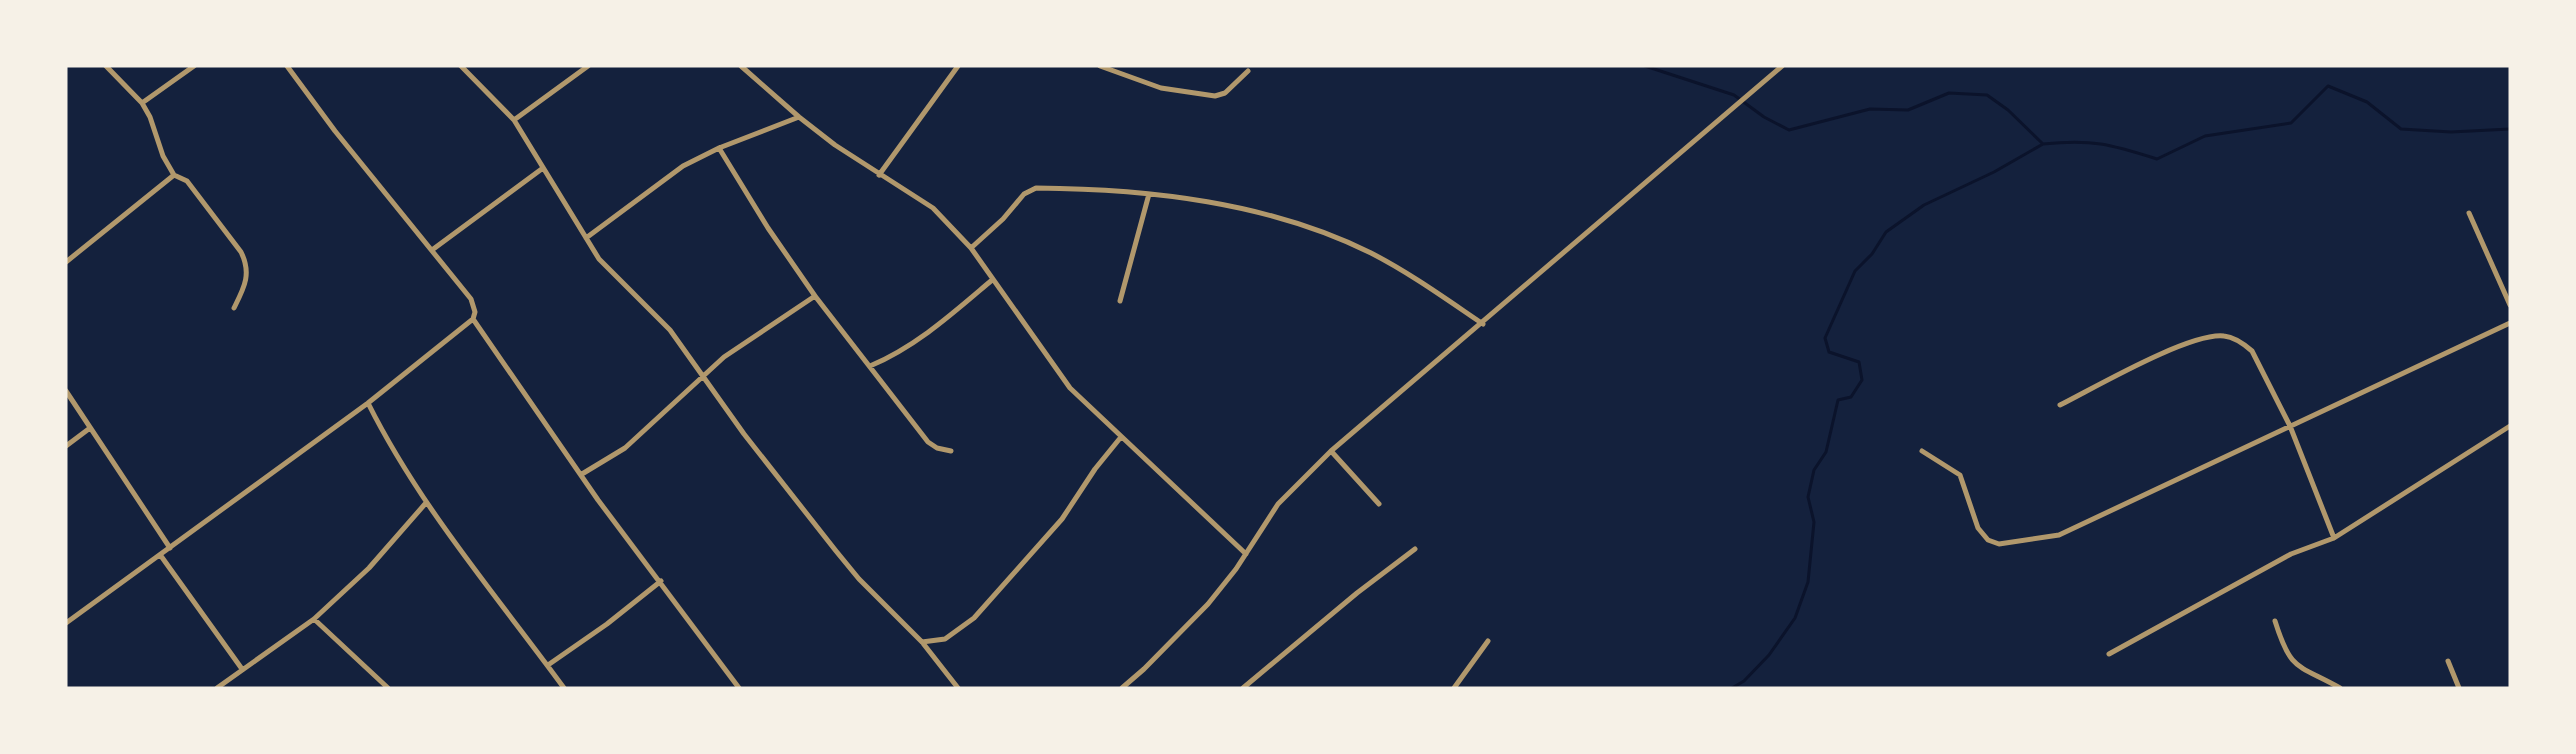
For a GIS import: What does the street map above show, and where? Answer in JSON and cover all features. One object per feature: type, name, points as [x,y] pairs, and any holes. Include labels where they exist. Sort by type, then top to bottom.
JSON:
[{"type":"street","points":[[106,66],[142,103],[150,117],[163,156],[174,175],[187,181],[222,225],[244,259],[247,265],[246,284],[234,308]]},
{"type":"street","points":[[142,103],[194,66]]},
{"type":"street","points":[[66,623],[368,403],[473,319],[476,312],[471,298],[335,131],[287,66]]},
{"type":"street","points":[[461,66],[514,120],[599,259],[670,330],[744,434],[836,551],[859,579],[922,642],[958,688]]},
{"type":"street","points":[[514,120],[588,66]]},
{"type":"street","points":[[741,66],[799,117],[879,175],[933,208],[971,248],[1070,388],[1246,554]]},
{"type":"street","points":[[879,175],[958,66]]},
{"type":"street","points":[[1100,66],[1161,88],[1215,96],[1225,93],[1248,71]]},
{"type":"street","points":[[1122,688],[1153,661],[1208,604],[1246,554],[1278,504],[1331,451],[1483,324],[1712,123],[1782,66]]},
{"type":"street","points":[[586,238],[683,166],[719,148],[799,117]]},
{"type":"street","points":[[719,148],[768,228],[815,296],[928,442],[937,448],[951,451]]},
{"type":"street","points":[[432,250],[543,168]]},
{"type":"street","points":[[67,258],[124,218],[174,175]]},
{"type":"street","points":[[971,248],[1003,219],[1024,194],[1036,188],[1178,195],[1263,214],[1370,252],[1419,280],[1483,324]]},
{"type":"street","points":[[1120,301],[1149,194]]},
{"type":"street","points":[[2469,213],[2510,305]]},
{"type":"street","points":[[870,366],[901,353],[923,338],[992,280]]},
{"type":"street","points":[[582,474],[625,447],[724,357],[815,296]]},
{"type":"street","points":[[473,319],[582,474],[739,688]]},
{"type":"street","points":[[1922,452],[1960,475],[1978,528],[1988,540],[1999,544],[2059,535],[2510,323]]},
{"type":"street","points":[[2060,405],[2160,354],[2210,336],[2226,336],[2243,343],[2252,351],[2290,426],[2334,538]]},
{"type":"street","points":[[66,391],[170,548]]},
{"type":"street","points":[[368,403],[391,449],[425,504],[564,688]]},
{"type":"street","points":[[2109,654],[2291,554],[2334,538],[2510,426]]},
{"type":"street","points":[[66,446],[90,428]]},
{"type":"street","points":[[922,642],[945,639],[974,618],[1062,519],[1095,469],[1121,437]]},
{"type":"street","points":[[1331,451],[1379,504]]},
{"type":"street","points":[[217,688],[314,619],[369,568],[425,504]]},
{"type":"street","points":[[1243,688],[1357,593],[1415,549]]},
{"type":"street","points":[[161,556],[242,669]]},
{"type":"street","points":[[548,665],[607,624],[661,581]]},
{"type":"street","points":[[314,619],[388,688]]},
{"type":"street","points":[[2276,621],[2284,650],[2293,663],[2340,688]]},
{"type":"street","points":[[1454,688],[1488,641]]},
{"type":"street","points":[[2448,661],[2459,688]]},
{"type":"waterway","points":[[1645,66],[1734,95],[1764,117],[1789,130],[1870,109],[1908,110],[1949,93],[1987,95],[2008,110],[2043,144],[2075,142],[2101,144],[2157,159],[2205,136],[2291,123],[2328,86],[2367,102],[2401,129],[2451,132],[2510,129]]},
{"type":"waterway","points":[[1732,688],[1744,681],[1769,655],[1795,618],[1808,582],[1814,522],[1808,497],[1814,470],[1826,452],[1838,400],[1851,397],[1862,380],[1859,362],[1829,352],[1825,338],[1855,271],[1872,254],[1886,232],[1924,205],[1994,172],[2043,144]]}]
